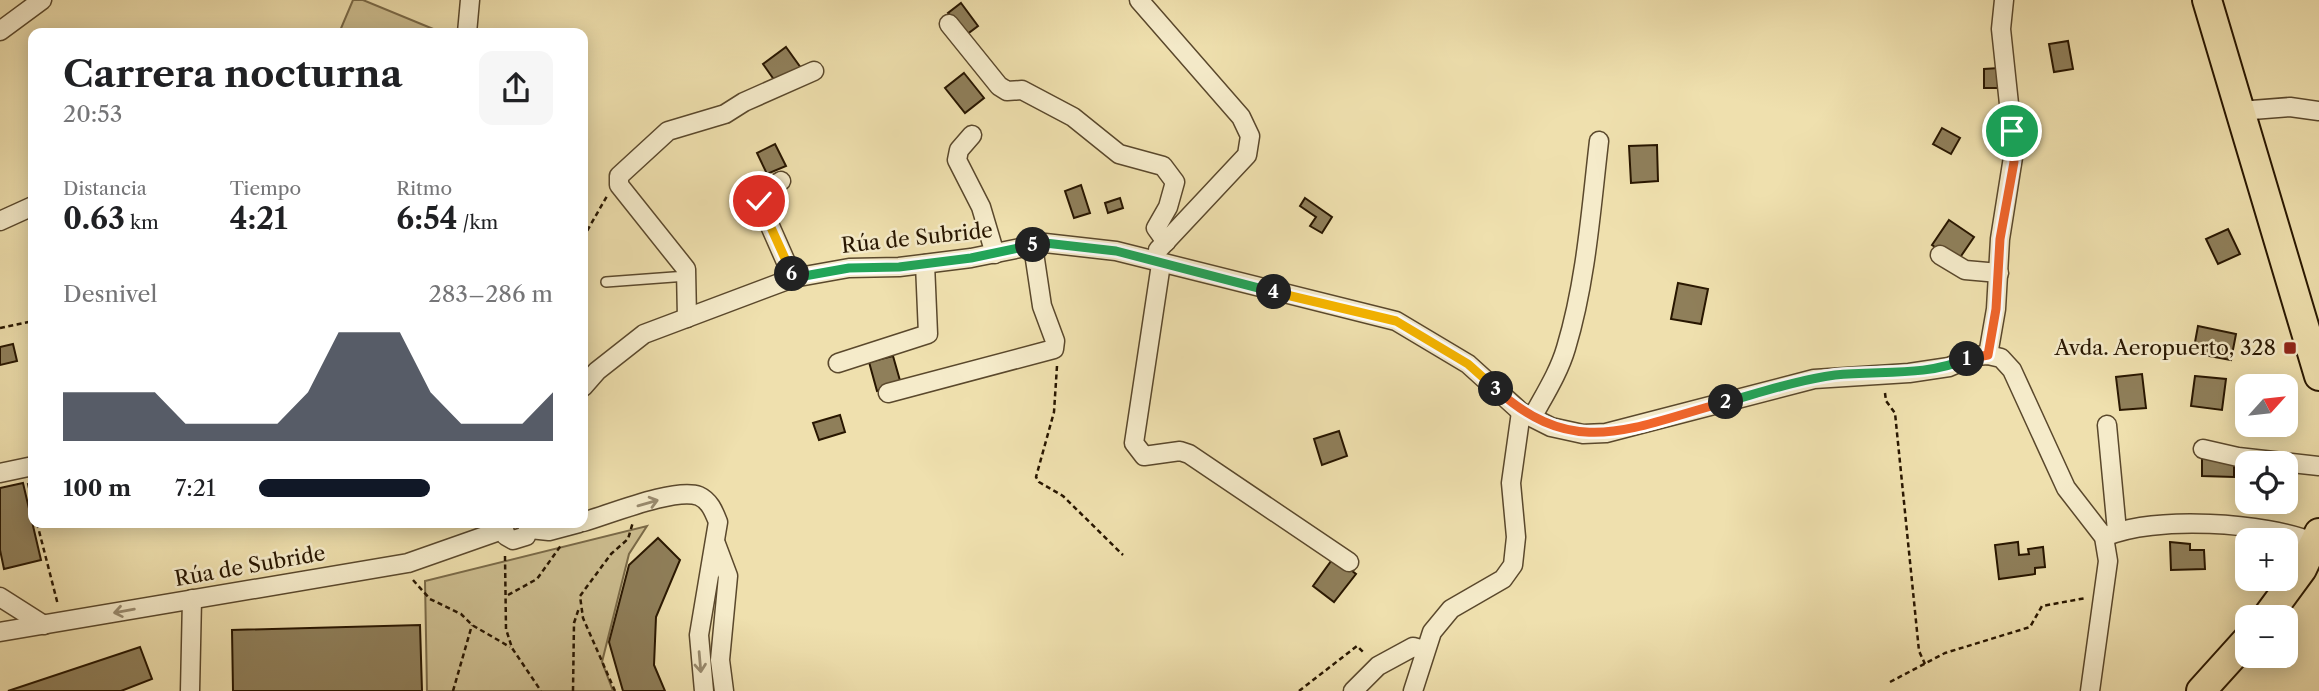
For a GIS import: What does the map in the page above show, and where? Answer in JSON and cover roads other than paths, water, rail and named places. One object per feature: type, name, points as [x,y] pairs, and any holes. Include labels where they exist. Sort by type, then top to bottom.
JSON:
[{"type":"main road","points":[[2207,0],[2319,376]]},
{"type":"main road","points":[[2275,605],[2315,550]]},
{"type":"main road","points":[[2201,691],[2235,653]]},
{"type":"street","points":[[0,31],[42,0]]},
{"type":"street","points":[[467,28],[470,0]]},
{"type":"street","points":[[1139,0],[1241,117],[1250,136],[1247,155],[1166,242],[1155,262],[1134,443],[1137,451],[1144,456],[1180,451],[1189,454],[1349,562]]},
{"type":"street","points":[[2004,0],[2001,29],[2014,152],[2000,239],[1999,273],[1988,355],[2001,358],[2012,370],[2066,488],[2111,534]]},
{"type":"street","points":[[949,24],[999,86],[1007,91],[1022,90],[1073,117],[1119,154],[1163,166],[1171,174],[1175,182],[1168,206],[1156,228],[1166,242]]},
{"type":"street","points":[[687,318],[687,276],[682,264],[619,185],[619,179],[668,131],[725,114],[744,102],[814,71]]},
{"type":"street","points":[[2239,111],[2290,107],[2319,111]]},
{"type":"street","points":[[972,135],[959,150],[957,160],[981,207],[995,254]]},
{"type":"street","points":[[1413,691],[1432,632],[1451,609],[1503,579],[1513,565],[1515,524],[1511,483],[1527,414],[1565,351],[1570,332],[1587,244],[1599,141]]},
{"type":"street","points":[[781,181],[761,193],[759,201],[793,278]]},
{"type":"street","points":[[0,221],[28,208]]},
{"type":"street","name":"Rúa de Subride","points":[[588,381],[644,334],[793,278],[849,268],[925,264],[995,254],[1045,243],[1084,246],[1396,321],[1468,364],[1527,414],[1552,427],[1572,432],[1606,433],[1814,379],[1950,367],[1975,356],[1988,355]]},
{"type":"street","points":[[888,393],[1054,349],[1055,341],[1042,306],[1033,246]]},
{"type":"street","points":[[1940,255],[1965,270],[1999,273]]},
{"type":"street","points":[[838,363],[929,334],[925,264]]},
{"type":"street","points":[[2090,691],[2111,534],[2107,425]]},
{"type":"street","points":[[2203,449],[2238,457],[2319,466]]},
{"type":"street","points":[[0,473],[28,473]]},
{"type":"street","points":[[588,521],[672,496],[700,496],[711,506],[718,522],[699,635],[704,691]]},
{"type":"street","points":[[2111,534],[2170,525],[2237,524],[2301,536],[2315,550]]},
{"type":"street","name":"Rúa de Subride","points":[[0,632],[408,563],[499,528]]},
{"type":"street","name":"Rúa de Subride","points":[[503,528],[513,540],[520,540],[529,528]]},
{"type":"street","points":[[538,528],[549,531],[561,528]]},
{"type":"street","points":[[716,544],[728,576],[720,660],[724,691]]},
{"type":"street","points":[[0,597],[44,625]]},
{"type":"street","points":[[190,691],[191,599]]},
{"type":"street","points":[[1353,691],[1378,666],[1413,647],[1424,650]]},
{"type":"lane","points":[[606,282],[687,276]]},
{"type":"place","name":"Avda. Aeropuerto, 328","points":[[2290,348]]}]
